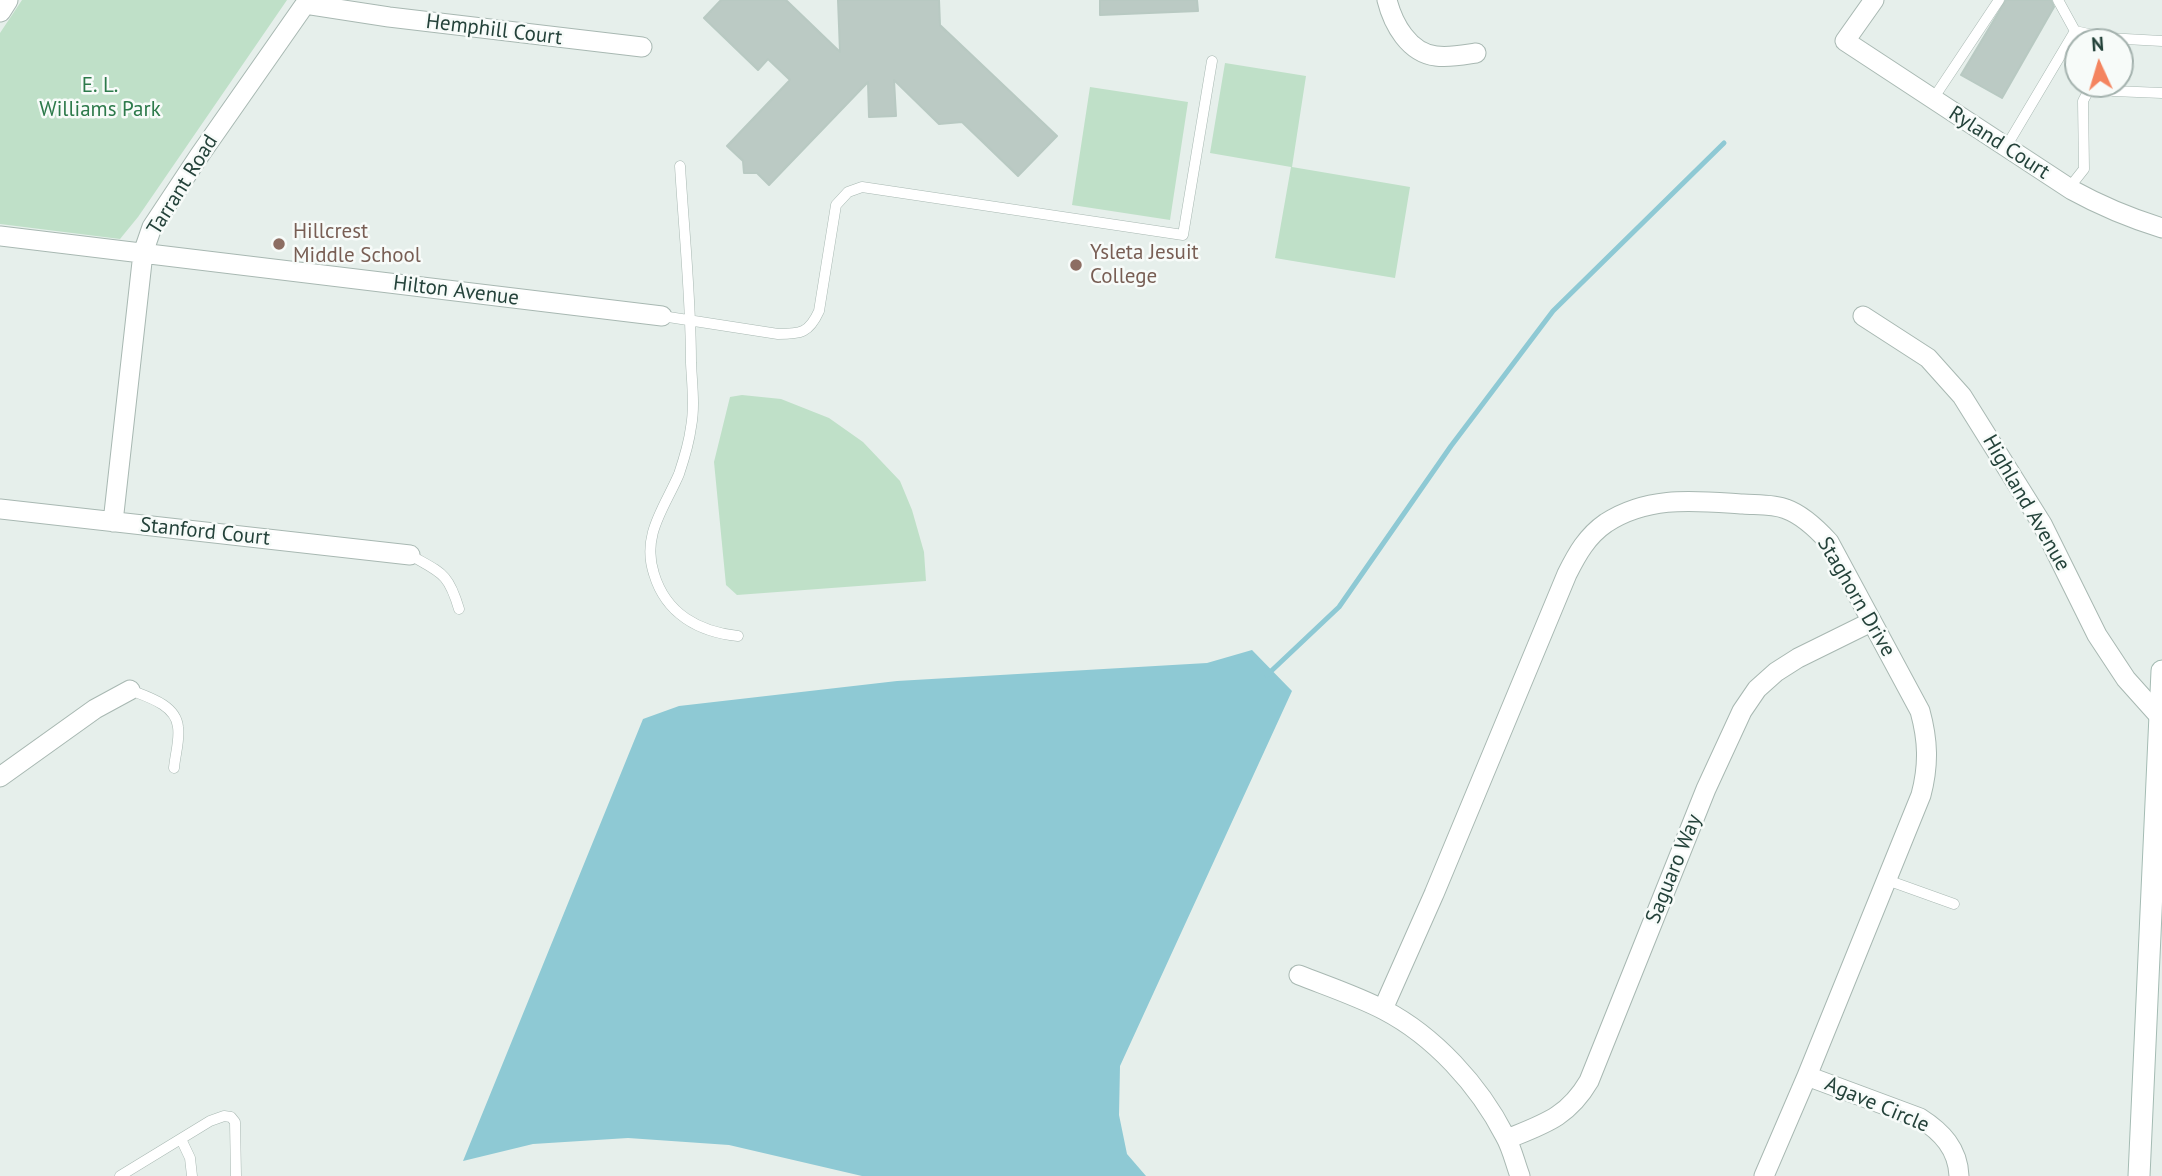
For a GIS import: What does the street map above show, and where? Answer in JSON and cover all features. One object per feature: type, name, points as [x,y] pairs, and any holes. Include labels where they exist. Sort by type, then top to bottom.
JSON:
[{"type":"main road","points":[[0,11],[7,0]]},
{"type":"main road","points":[[2140,1176],[2159,843],[2162,671]]},
{"type":"street","points":[[1387,0],[1405,38],[1414,47],[1426,54],[1452,57],[1476,53]]},
{"type":"street","name":"Ryland Court","points":[[1874,0],[1845,41],[2069,188],[2108,209],[2162,228]]},
{"type":"street","name":"Hemphill Court","points":[[306,2],[388,17],[642,47]]},
{"type":"street","name":"Tarrant Road","points":[[113,522],[143,253],[152,227],[306,2]]},
{"type":"street","name":"Hilton Avenue","points":[[0,236],[662,316]]},
{"type":"street","name":"Highland Avenue","points":[[1863,316],[1928,358],[1962,396],[2042,524],[2097,635],[2126,680],[2160,717]]},
{"type":"street","name":"Staghorn Drive","points":[[1383,1009],[1579,550],[1606,523],[1629,511],[1671,501],[1787,509],[1816,527],[1829,542],[1920,710],[1926,731],[1928,757],[1921,795],[1764,1176]]},
{"type":"street","name":"Stanford Court","points":[[0,509],[410,555]]},
{"type":"street","name":"Saguaro Way","points":[[1507,1139],[1551,1121],[1567,1111],[1589,1081],[1706,789],[1742,711],[1756,689],[1798,658],[1871,622]]},
{"type":"street","points":[[0,777],[94,709],[130,690]]},
{"type":"street","points":[[1299,975],[1383,1009],[1408,1026],[1454,1065],[1478,1093],[1507,1139],[1520,1176]]},
{"type":"street","name":"Agave Circle","points":[[1807,1076],[1920,1118],[1934,1127],[1953,1151],[1959,1176]]},
{"type":"lane","points":[[1933,99],[1999,0]]},
{"type":"lane","points":[[2058,0],[2073,28]]},
{"type":"lane","points":[[2134,40],[2162,41]]},
{"type":"lane","points":[[2006,147],[2064,49]]},
{"type":"lane","points":[[662,316],[778,334],[796,334],[807,330],[818,311],[836,205],[848,192],[862,187],[1182,235],[1212,61]]},
{"type":"lane","points":[[2134,92],[2162,93]]},
{"type":"lane","points":[[2069,188],[2084,169],[2085,98]]},
{"type":"lane","points":[[680,166],[691,321],[692,421],[679,473],[655,522],[650,543],[651,557],[658,584],[681,615],[702,629],[738,636]]},
{"type":"lane","points":[[410,555],[441,573],[453,587],[459,609]]},
{"type":"lane","points":[[130,690],[155,700],[172,712],[178,726],[174,768]]},
{"type":"lane","points":[[1887,880],[1954,904]]},
{"type":"lane","points":[[120,1176],[210,1121],[224,1116],[231,1117],[235,1122],[236,1176]]},
{"type":"lane","points":[[181,1139],[190,1158],[192,1176]]},
{"type":"green space","name":"E. L. Williams Park","points":[[22,0],[287,0],[138,217],[120,239],[0,224],[0,33]]},
{"type":"green space","points":[[1225,63],[1306,76],[1292,167],[1410,187],[1395,278],[1275,258],[1291,167],[1210,153]]},
{"type":"green space","points":[[1090,87],[1188,102],[1170,220],[1072,205]]},
{"type":"green space","points":[[742,395],[781,399],[829,418],[863,442],[900,481],[924,552],[926,581],[737,595],[726,585],[714,462],[730,397]]},
{"type":"water","points":[[1252,650],[1292,691],[1120,1066],[1119,1115],[1127,1154],[1146,1176],[862,1176],[729,1145],[628,1138],[533,1144],[463,1161],[643,719],[679,706],[897,681],[1207,663]]},
{"type":"building","points":[[721,0],[786,0],[840,52],[838,0],[939,0],[940,25],[1057,136],[1018,176],[962,122],[939,124],[894,80],[896,116],[869,117],[868,82],[769,185],[757,173],[744,173],[743,161],[727,146],[790,80],[768,59],[758,70],[704,18]]},
{"type":"building","points":[[1100,0],[1197,0],[1198,11],[1100,15]]},
{"type":"building","points":[[2006,0],[2051,0],[2054,7],[2002,98],[1961,75]]},
{"type":"waterway","points":[[1267,675],[1339,607],[1451,446],[1553,311],[1724,143]]},
{"type":"place","name":"Hillcrest Middle School","points":[[279,244]]},
{"type":"place","name":"Ysleta Jesuit College","points":[[1076,265]]}]
